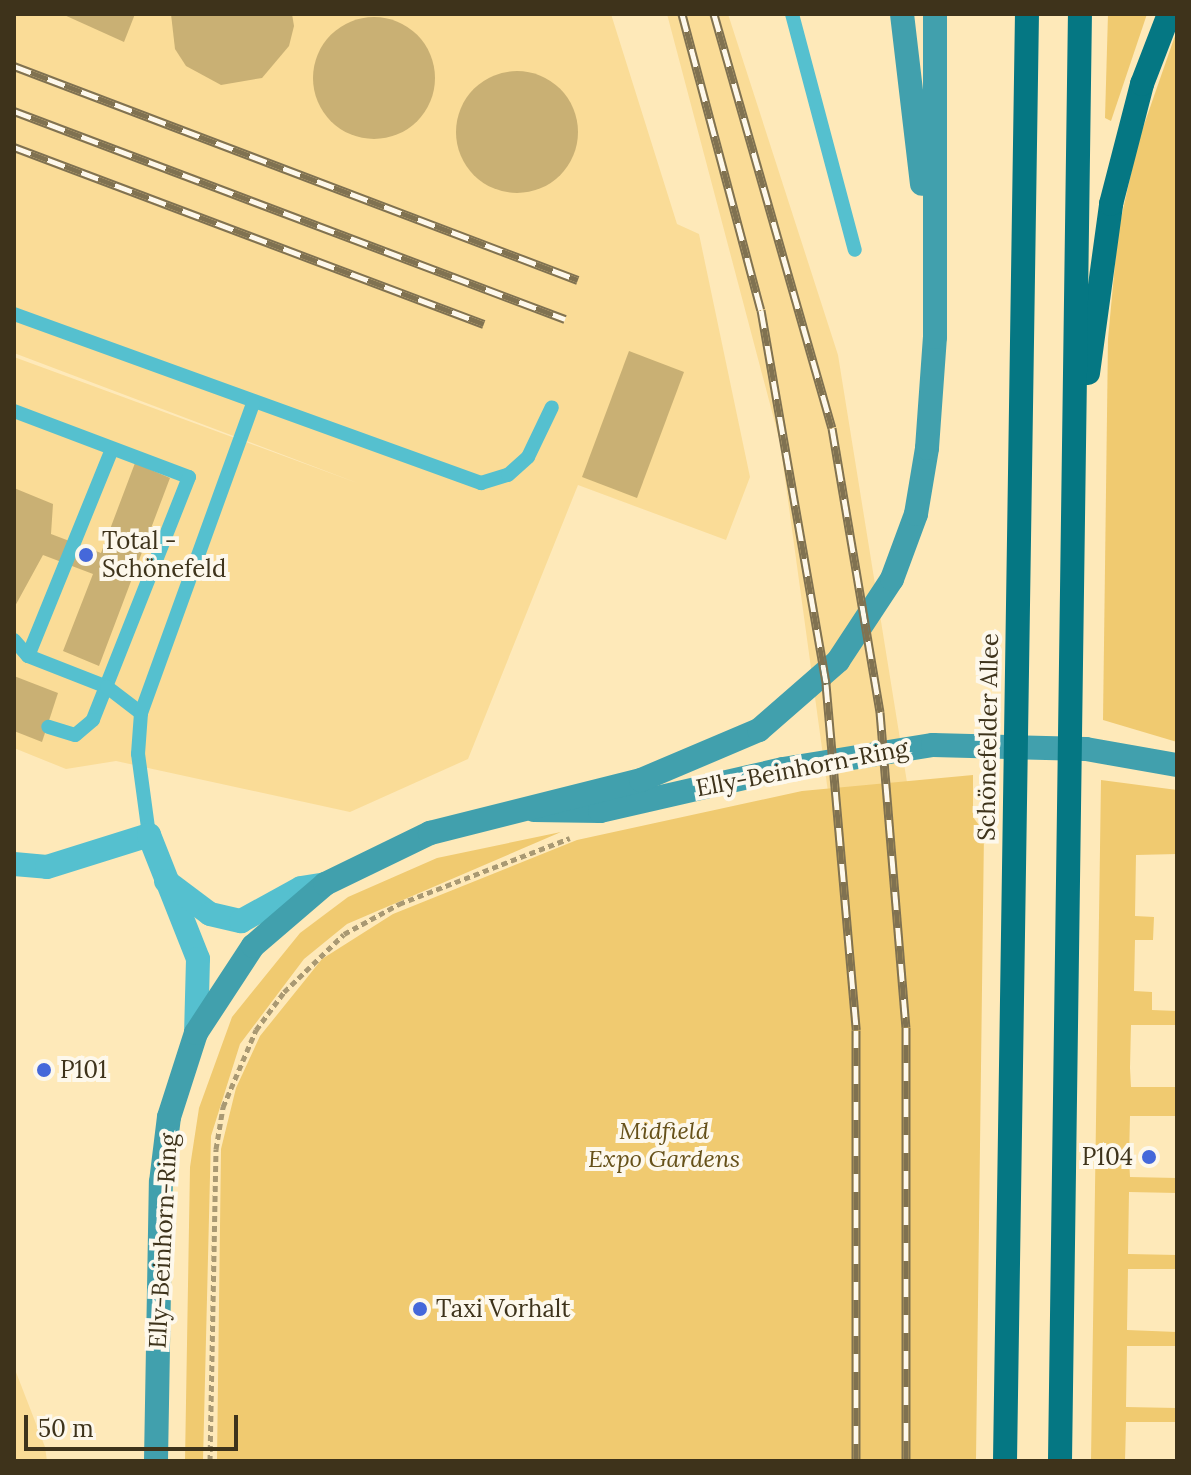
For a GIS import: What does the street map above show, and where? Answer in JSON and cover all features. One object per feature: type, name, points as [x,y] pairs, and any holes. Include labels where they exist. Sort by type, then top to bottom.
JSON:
[{"type":"highway","name":"Schönefelder Allee","points":[[1005,1461],[1027,14]]},
{"type":"highway","points":[[1060,1461],[1080,14]]},
{"type":"highway","points":[[1074,470],[1111,204],[1142,84],[1169,14]]},
{"type":"street","points":[[902,14],[920,134],[925,305],[935,337]]},
{"type":"street","points":[[935,14],[935,337]]},
{"type":"street","name":"Elly-Beinhorn-Ring","points":[[156,1461],[161,1182],[175,1091],[196,1033],[253,946],[325,884],[430,833],[641,780],[759,730],[820,680],[869,621],[905,549],[927,448],[935,337]]},
{"type":"street","name":"Elly-Beinhorn-Ring","points":[[524,809],[570,816],[783,769],[891,749],[973,744],[1086,749],[1177,765]]},
{"type":"street","points":[[14,864],[47,867],[149,835],[198,959],[196,1033]]},
{"type":"street","name":"Elly-Beinhorn-Ring","points":[[164,879],[210,914],[241,921],[301,888],[325,884]]},
{"type":"lane","points":[[792,14],[855,250]]},
{"type":"lane","points":[[14,314],[253,404],[481,483],[508,475],[528,457],[552,407]]},
{"type":"lane","points":[[149,835],[138,754],[141,713],[253,404]]},
{"type":"lane","points":[[14,411],[189,477],[93,720],[75,735],[48,727]]},
{"type":"lane","points":[[28,656],[112,449]]},
{"type":"lane","points":[[14,640],[28,656],[107,687],[141,713]]},
{"type":"path","points":[[210,1461],[216,1149],[223,1107],[256,1030],[344,934],[399,904],[586,833]]},
{"type":"shaded area","points":[[14,14],[611,14],[677,224],[699,234],[750,477],[726,540],[578,485],[468,759],[350,812],[116,761],[66,769],[14,748],[14,357],[360,484],[14,353]]},
{"type":"shaded area","points":[[667,14],[728,14],[838,355],[921,869],[828,792],[780,442]]},
{"type":"shaded area","points":[[14,1367],[45,1447],[47,1461],[14,1461]]},
{"type":"green space","points":[[1108,14],[1147,14],[1111,121],[1105,118]]},
{"type":"green space","points":[[1177,30],[1177,742],[1103,720],[1108,339],[1118,232],[1138,142]]},
{"type":"green space","name":"Midfield Expo Gardens","points":[[973,775],[973,817],[984,832],[976,1461],[217,1461],[221,1149],[236,1088],[260,1036],[322,959],[393,914],[577,840],[802,791]]},
{"type":"green space","points":[[1101,780],[1177,790],[1177,854],[1136,855],[1135,916],[1154,917],[1153,940],[1135,940],[1134,991],[1152,992],[1152,1010],[1177,1011],[1177,1025],[1131,1025],[1130,1068],[1131,1087],[1177,1087],[1177,1116],[1130,1116],[1129,1159],[1130,1177],[1177,1178],[1177,1193],[1129,1192],[1128,1254],[1177,1255],[1177,1269],[1128,1269],[1127,1330],[1177,1332],[1177,1346],[1127,1346],[1126,1407],[1177,1408],[1177,1422],[1126,1422],[1125,1461],[1091,1461]]},
{"type":"green space","points":[[561,832],[347,924],[304,959],[240,1044],[211,1136],[203,1461],[185,1461],[190,1167],[199,1108],[232,1017],[300,933],[348,897],[437,858]]},
{"type":"building","points":[[62,14],[135,14],[124,42]]},
{"type":"building","points":[[171,14],[292,14],[294,26],[289,46],[262,78],[221,85],[186,66],[175,49]]},
{"type":"building","points":[[374,17],[397,21],[417,35],[431,55],[435,78],[431,101],[417,121],[397,135],[374,139],[351,135],[331,121],[317,101],[313,78],[317,55],[331,35],[351,21]]},
{"type":"building","points":[[517,71],[541,75],[560,89],[574,108],[578,132],[574,156],[560,175],[541,189],[517,193],[493,189],[474,175],[460,156],[456,132],[460,108],[474,89],[493,75]]},
{"type":"building","points":[[629,351],[684,372],[637,498],[582,477]]},
{"type":"building","points":[[135,463],[170,478],[99,666],[63,651],[93,574],[43,555],[14,608],[14,488],[53,504],[51,534],[101,553]]},
{"type":"building","points":[[14,676],[58,693],[42,742],[14,731]]},
{"type":"railway","points":[[682,14],[761,310],[826,684],[856,1030],[856,1461]]},
{"type":"railway","points":[[714,14],[832,428],[880,712],[906,1027],[906,1461]]},
{"type":"railway","points":[[14,66],[578,280]]},
{"type":"railway","points":[[14,111],[565,319]]},
{"type":"railway","points":[[14,147],[484,324]]},
{"type":"place","name":"Total - Schönefeld","points":[[86,555]]},
{"type":"place","name":"P101","points":[[44,1070]]},
{"type":"place","name":"P104","points":[[1149,1157]]},
{"type":"place","name":"Taxi Vorhalt","points":[[420,1309]]}]
